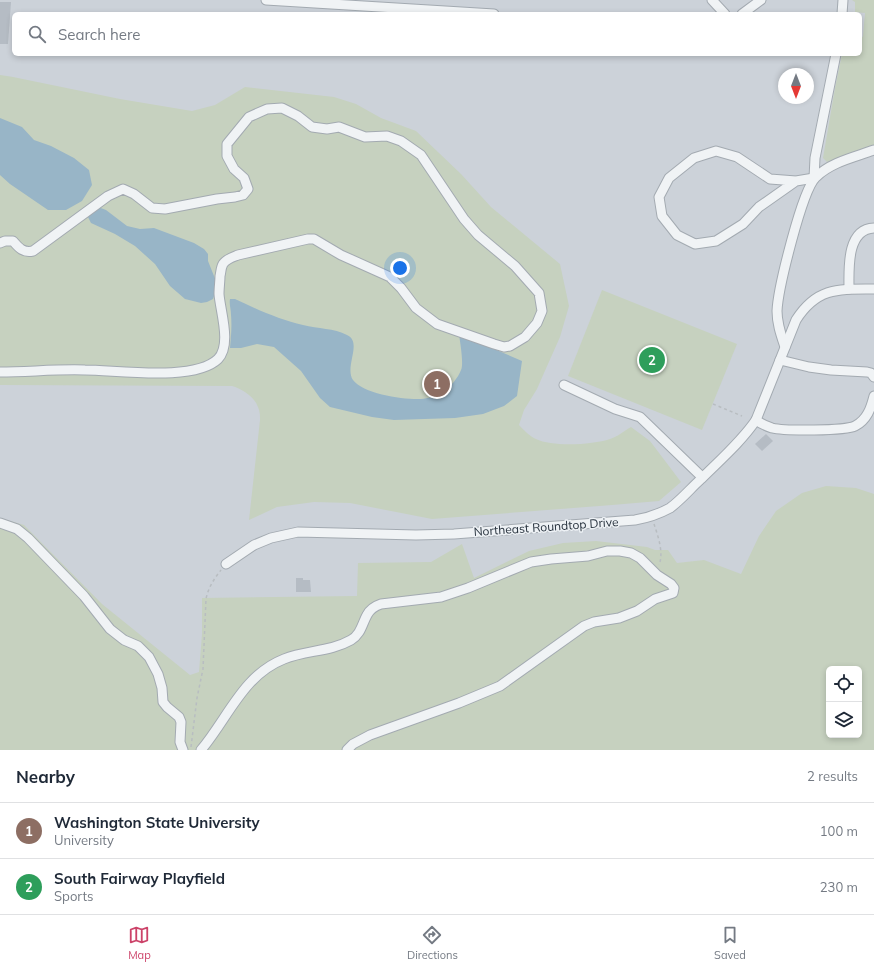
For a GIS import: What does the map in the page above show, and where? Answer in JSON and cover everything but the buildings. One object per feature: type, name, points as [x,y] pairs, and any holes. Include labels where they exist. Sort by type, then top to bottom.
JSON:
[{"type":"street","points":[[266,0],[461,12]]},
{"type":"street","points":[[712,0],[722,12]]},
{"type":"street","points":[[745,12],[761,0]]},
{"type":"street","points":[[842,12],[843,0]]},
{"type":"street","points":[[785,347],[778,325],[778,299],[783,274],[803,204],[814,178],[815,158],[836,56]]},
{"type":"street","points":[[0,243],[5,241],[13,241],[21,250],[28,252],[34,251],[108,196],[123,189],[134,194],[152,208],[165,209],[217,198],[243,195],[248,189],[247,184],[244,178],[234,169],[227,156],[228,144],[249,117],[267,109],[282,108],[298,116],[312,127],[327,129],[340,127],[365,137],[387,136],[402,141],[421,155],[464,219],[478,235],[515,266],[539,293],[542,311],[537,323],[525,337],[510,346],[504,347],[494,344],[437,324],[416,308],[402,288],[390,277],[341,255],[314,239],[308,239],[238,255],[228,259],[223,264],[219,294],[225,333],[224,348],[219,358],[208,365],[195,369],[158,373],[86,370],[0,372]]},
{"type":"street","points":[[796,181],[759,207],[742,224],[716,241],[695,244],[678,235],[662,216],[658,197],[668,178],[694,158],[716,151],[737,157],[770,179],[796,181],[814,178],[831,166],[874,150]]},
{"type":"street","points":[[849,289],[848,260],[852,246],[860,234],[870,228],[874,228]]},
{"type":"street","name":"Northeast Roundtop Drive","points":[[226,564],[254,545],[271,538],[298,532],[416,535],[454,534],[635,520],[652,516],[670,508],[739,441],[756,420],[796,320],[802,310],[810,302],[824,293],[849,289],[874,289]]},
{"type":"street","points":[[780,360],[809,367],[867,372],[871,373],[874,377]]},
{"type":"street","points":[[564,386],[615,409],[640,417],[702,477]]},
{"type":"street","points":[[756,420],[762,424],[780,429],[845,430],[862,422],[869,412],[874,396]]},
{"type":"street","points":[[0,523],[17,529],[28,538],[84,596],[110,629],[124,640],[138,646],[149,657],[158,674],[162,688],[163,702],[181,722],[180,742],[183,750]]},
{"type":"street","points":[[202,750],[242,690],[266,669],[286,658],[327,650],[347,643],[355,638],[360,631],[367,614],[372,608],[381,604],[441,597],[468,588],[531,562],[588,556],[607,551],[631,553],[640,558],[651,570],[671,584],[674,588],[673,593],[655,599],[636,611],[619,618],[594,622],[584,626],[500,686],[370,735],[353,744],[347,750]]},
{"type":"path","points":[[713,404],[742,416]]},
{"type":"path","points":[[651,570],[658,565],[661,559],[658,534],[652,516]]},
{"type":"path","points":[[190,750],[197,698],[203,670],[207,593],[212,582],[226,564]]},
{"type":"shaded area","points":[[0,0],[874,0],[874,750],[0,750]]},
{"type":"green space","points":[[852,0],[874,0],[874,145],[827,162],[823,158],[842,56],[862,56],[862,38],[865,13],[855,12],[855,2]]},
{"type":"green space","points":[[0,75],[120,99],[192,111],[215,105],[245,87],[334,97],[356,104],[381,118],[416,131],[461,174],[491,207],[560,264],[569,306],[560,337],[537,389],[524,410],[519,425],[529,435],[536,439],[543,442],[562,444],[583,444],[602,441],[615,437],[631,427],[650,441],[681,482],[659,501],[432,519],[350,503],[314,502],[277,507],[249,520],[260,417],[256,403],[251,396],[244,391],[232,386],[0,385]]},
{"type":"green space","points":[[602,290],[737,344],[702,430],[568,376]]},
{"type":"green space","points":[[826,486],[856,488],[874,494],[874,750],[0,750],[0,518],[24,525],[102,604],[190,675],[199,672],[202,634],[202,598],[357,596],[358,563],[431,562],[462,544],[474,578],[529,551],[563,543],[596,541],[647,547],[655,550],[668,550],[677,563],[704,560],[741,574],[759,536],[776,511],[802,493]]},
{"type":"water","points":[[0,118],[22,127],[34,140],[51,146],[74,158],[89,170],[92,185],[82,201],[66,210],[48,210],[10,184],[0,175]]},
{"type":"water","points":[[98,207],[106,210],[127,226],[140,229],[154,228],[194,243],[204,249],[208,254],[208,261],[216,281],[216,290],[213,299],[201,303],[185,299],[170,286],[155,264],[135,246],[115,234],[91,223],[88,217],[92,210]]},
{"type":"water","points":[[230,299],[235,299],[294,323],[337,331],[347,335],[351,338],[354,349],[351,375],[353,380],[358,385],[366,389],[385,395],[414,399],[426,398],[439,394],[452,384],[460,373],[462,367],[462,353],[459,334],[522,361],[517,396],[504,406],[483,414],[455,418],[394,420],[372,417],[330,407],[320,398],[301,371],[274,347],[257,344],[241,348],[230,348]]},
{"type":"place","name":"South Fairway Playfield","points":[[652,360]]},
{"type":"place","name":"Washington State University","points":[[437,384]]}]
